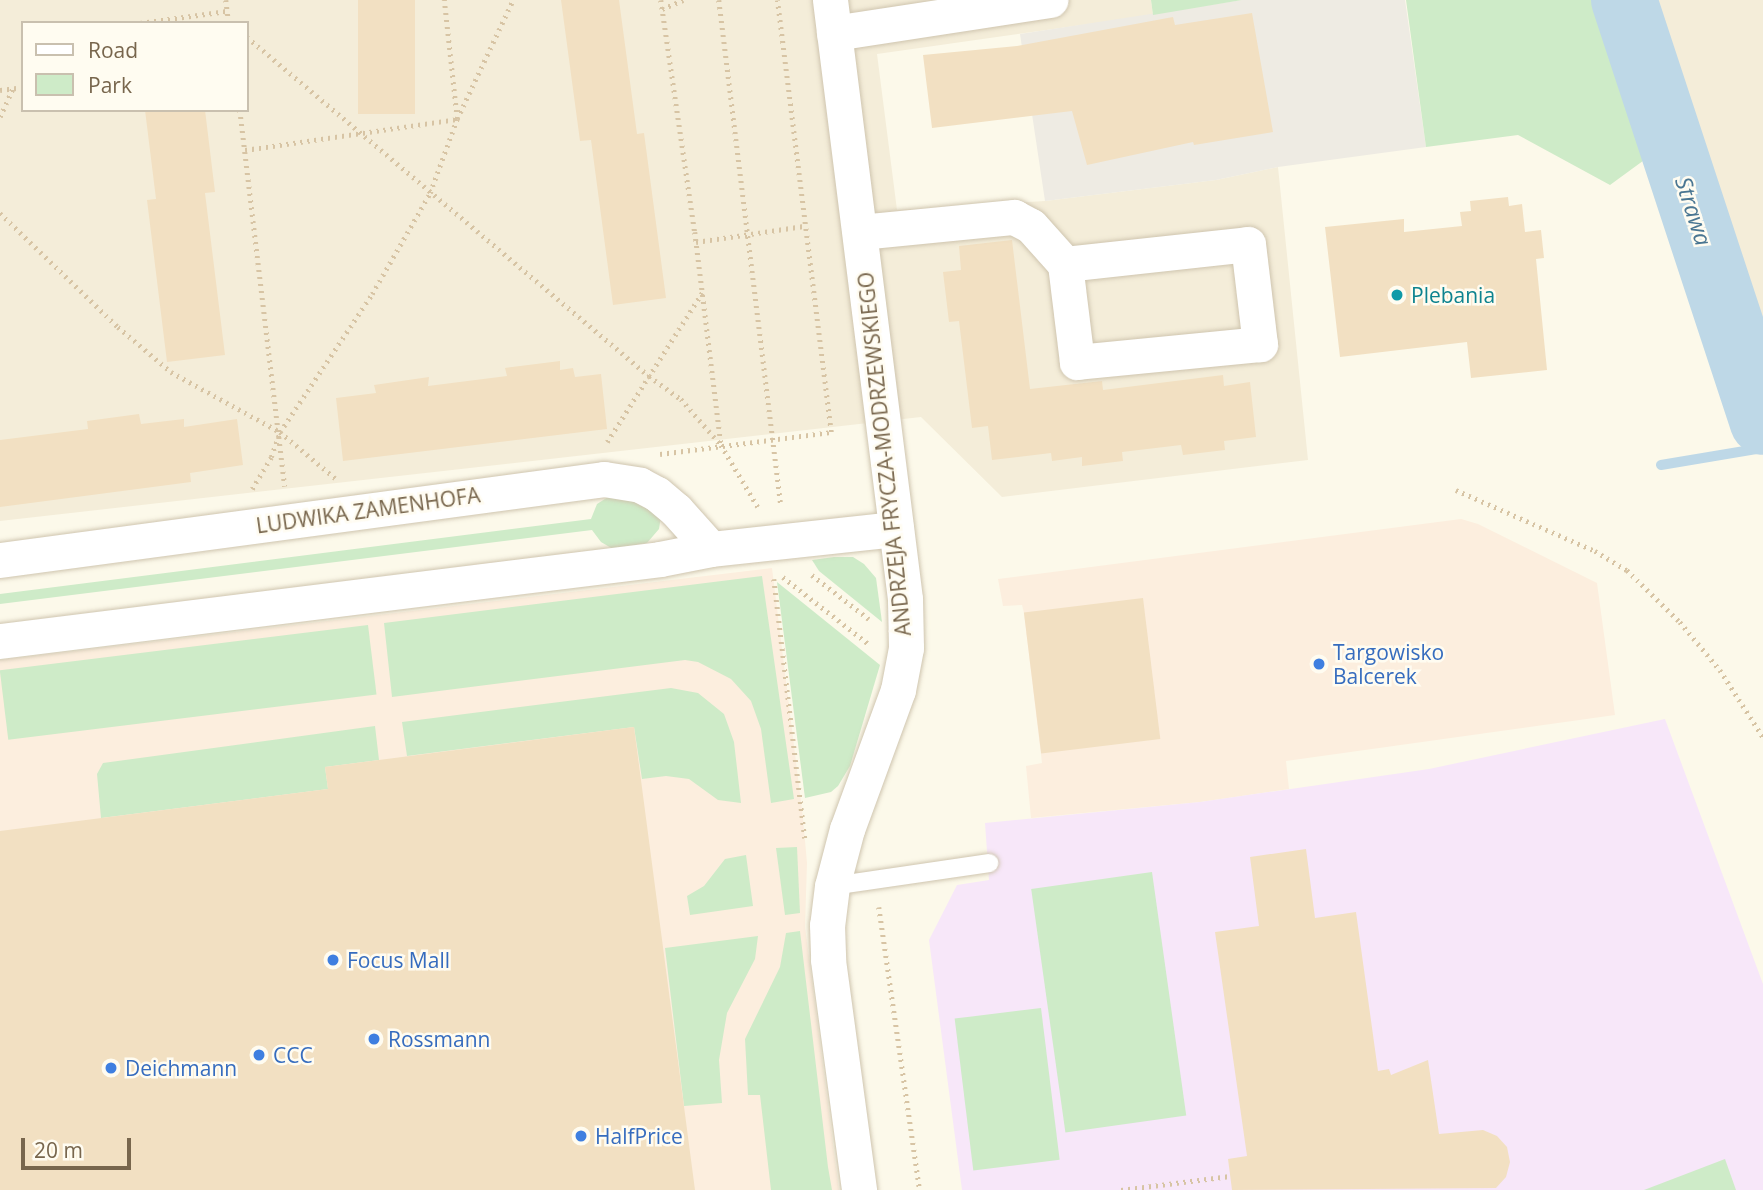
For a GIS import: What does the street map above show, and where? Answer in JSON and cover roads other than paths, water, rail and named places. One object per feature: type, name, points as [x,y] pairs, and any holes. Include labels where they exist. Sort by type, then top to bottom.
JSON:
[{"type":"street","points":[[832,17],[1050,0]]},
{"type":"street","name":"ANDRZEJA FRYCZA-MODRZEWSKIEGO","points":[[832,17],[905,599],[906,648],[893,707],[847,829],[832,886],[827,925],[828,960],[859,1190]]},
{"type":"street","points":[[860,232],[1014,216],[1031,226],[1065,264],[1077,362],[1260,344],[1248,244],[1065,264]]},
{"type":"street","name":"LUDWIKA ZAMENHOFA","points":[[0,559],[604,479],[640,485],[657,494],[676,510],[711,549]]},
{"type":"street","points":[[0,640],[660,559],[711,549],[896,529]]},
{"type":"lane","points":[[832,886],[989,863]]},
{"type":"waterway","name":"Strawa","points":[[1624,0],[1763,422]]},
{"type":"waterway","points":[[1661,465],[1763,448]]},
{"type":"place","name":"Plebania","points":[[1397,295]]},
{"type":"place","name":"Targowisko Balcerek","points":[[1319,664]]},
{"type":"place","name":"Focus Mall","points":[[333,960]]},
{"type":"place","name":"Rossmann","points":[[374,1039]]},
{"type":"place","name":"CCC","points":[[259,1055]]},
{"type":"place","name":"Deichmann","points":[[111,1068]]},
{"type":"place","name":"HalfPrice","points":[[581,1136]]}]
